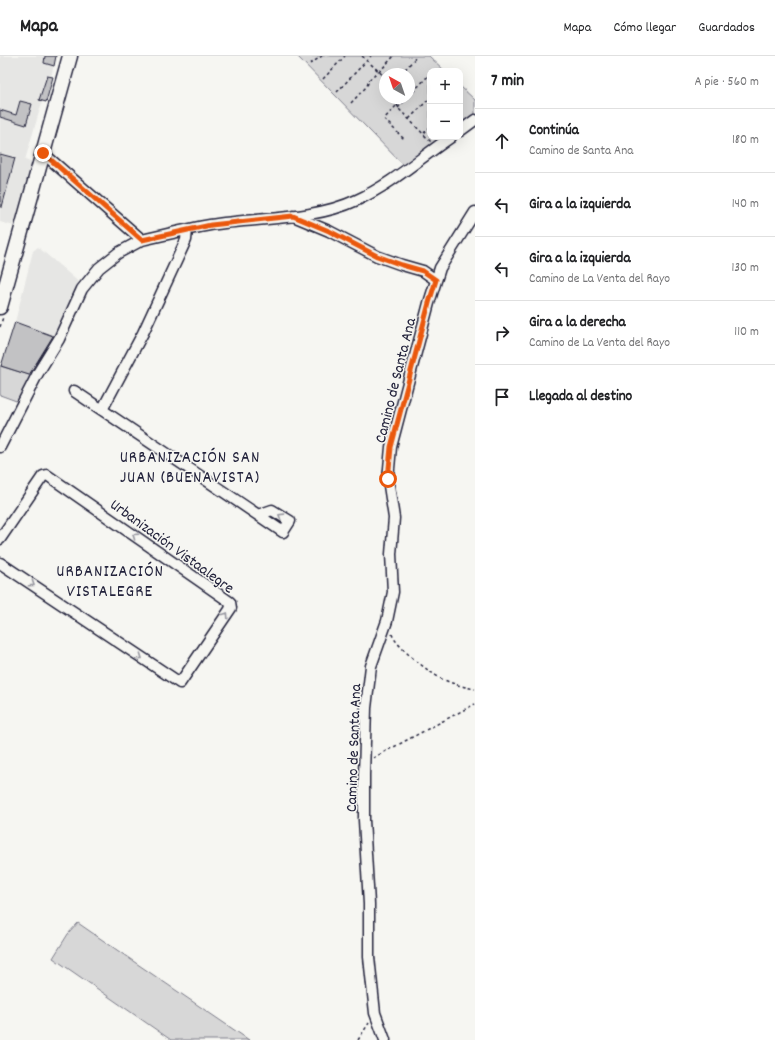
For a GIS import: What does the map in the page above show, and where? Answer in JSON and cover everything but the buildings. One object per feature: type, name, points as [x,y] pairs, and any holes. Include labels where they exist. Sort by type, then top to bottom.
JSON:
[{"type":"highway","points":[[0,307],[70,56]]},
{"type":"street","points":[[463,129],[475,120]]},
{"type":"street","points":[[0,447],[38,373],[59,339],[82,289],[99,268],[113,256],[142,240],[187,230],[211,225],[293,216],[334,209],[357,200],[386,184],[447,140]]},
{"type":"street","points":[[43,153],[142,240]]},
{"type":"street","name":"Camino de Santa Ana","points":[[385,1040],[376,1012],[369,957],[369,904],[364,820],[366,708],[371,666],[387,621],[393,592],[391,554],[394,518],[388,479],[391,447],[429,303],[440,268],[475,212]]},
{"type":"street","points":[[293,216],[329,231],[377,256],[423,271],[436,280]]},
{"type":"street","points":[[102,410],[146,326],[186,240],[187,230]]},
{"type":"street","points":[[74,391],[258,515]]},
{"type":"street","name":"Urbanización Vistaalegre","points":[[0,539],[43,476],[47,475],[230,602],[231,608],[180,683],[0,563]]},
{"type":"path","points":[[310,64],[322,56]]},
{"type":"path","points":[[323,79],[345,56]]},
{"type":"path","points":[[362,56],[378,72]]},
{"type":"path","points":[[337,92],[371,56]]},
{"type":"path","points":[[351,103],[367,86],[369,80],[394,56]]},
{"type":"path","points":[[406,68],[417,56]]},
{"type":"path","points":[[415,90],[427,77]]},
{"type":"path","points":[[410,119],[427,101]]},
{"type":"path","points":[[398,108],[402,104]]},
{"type":"path","points":[[405,140],[384,119],[397,105],[398,108],[436,148]]},
{"type":"path","points":[[424,134],[427,130]]},
{"type":"path","points":[[387,621],[393,637],[403,649],[419,663],[440,678],[464,687],[475,689]]},
{"type":"path","points":[[365,763],[379,753],[475,704]]},
{"type":"path","points":[[358,1040],[376,1012]]},
{"type":"shaded area","points":[[0,56],[56,56],[51,77],[53,77],[46,102],[42,102],[25,160],[33,163],[14,226],[0,222]]},
{"type":"shaded area","points":[[297,56],[429,56],[442,68],[427,68],[427,140],[441,140],[405,167]]},
{"type":"shaded area","points":[[463,89],[475,100],[475,117],[463,125]]},
{"type":"shaded area","points":[[38,247],[81,284],[69,303],[55,337],[15,322],[33,251]]},
{"type":"shaded area","points":[[0,366],[33,376],[19,402],[0,395]]},
{"type":"shaded area","points":[[78,923],[249,1040],[171,1040],[53,958],[68,934]]},
{"type":"district","name":"URBANIZACIÓN SAN JUAN (BUENAVISTA)","points":[[190,466]]},
{"type":"district","name":"URBANIZACIÓN VISTALEGRE","points":[[110,580]]},
{"type":"route","points":[[43,153],[142,240],[211,225],[293,216],[353,242],[377,256],[423,271],[436,280],[391,447],[388,479]]}]
